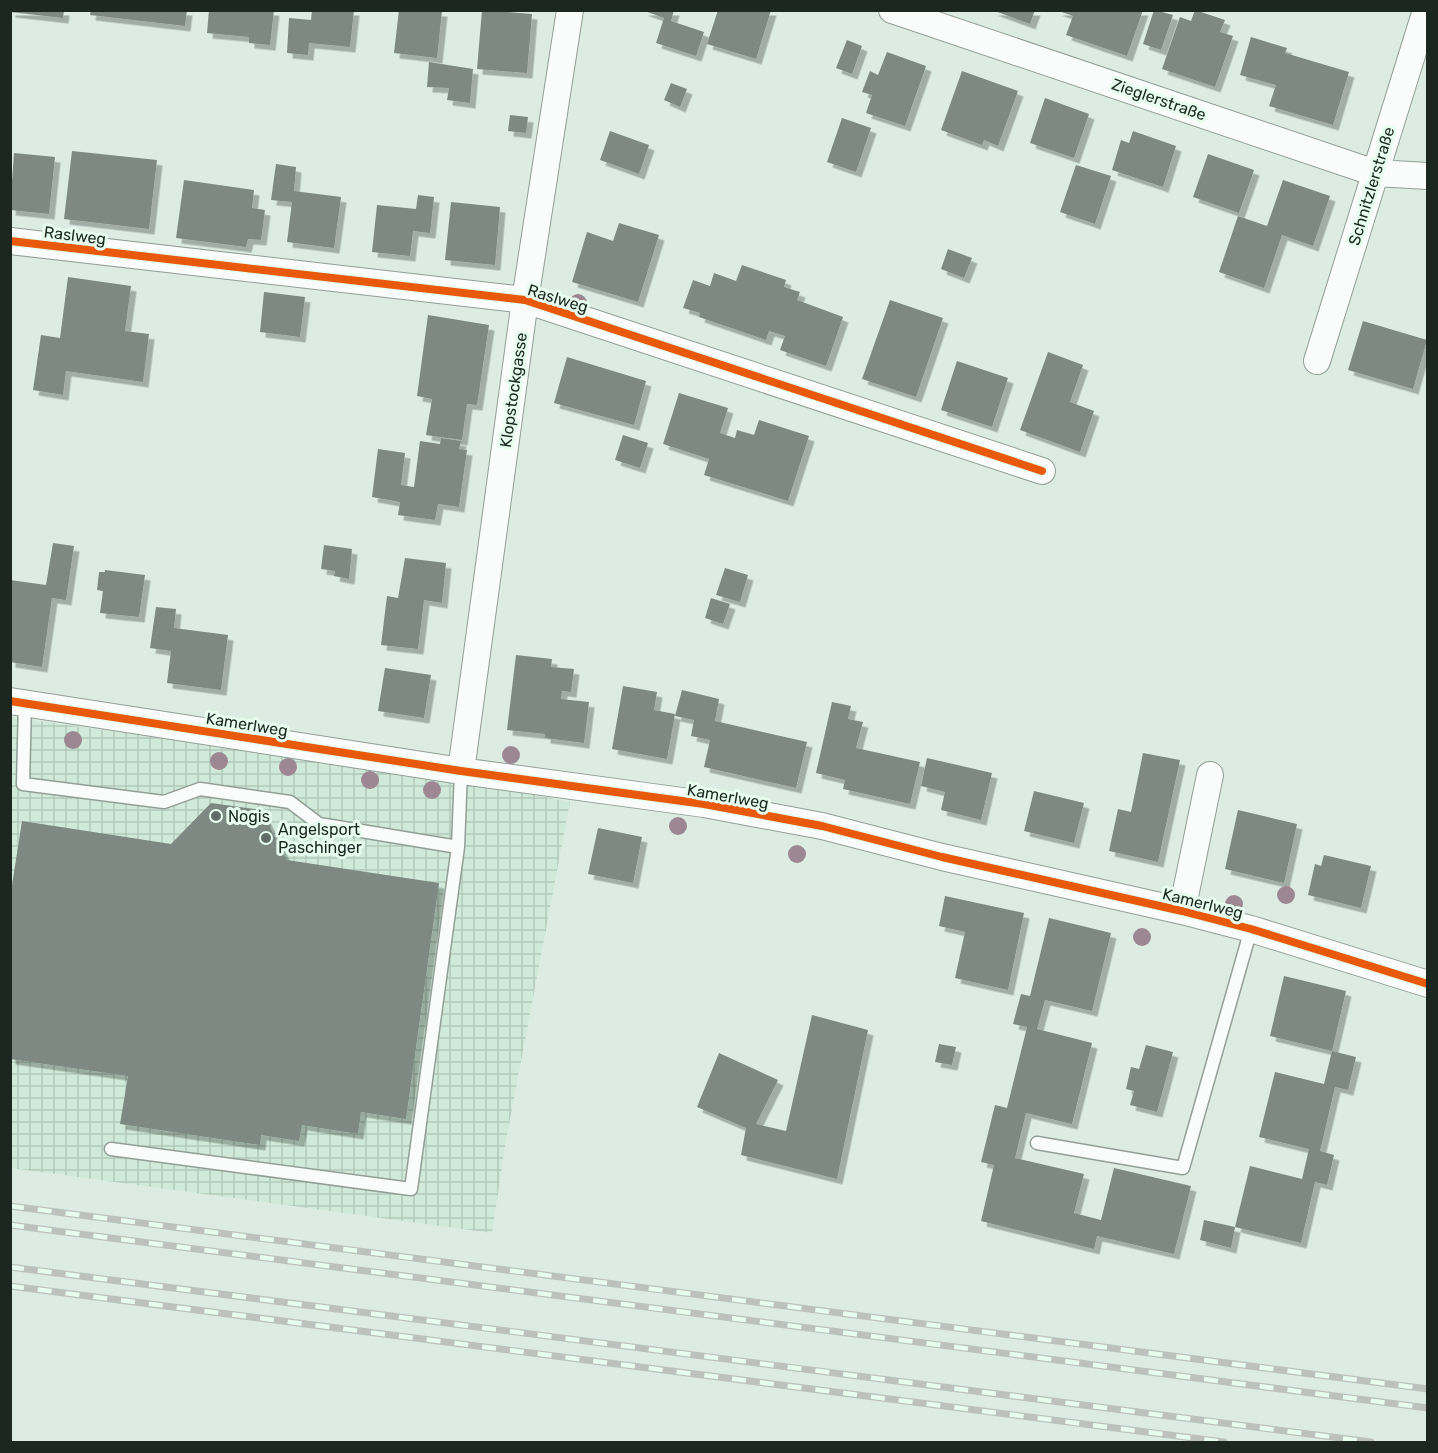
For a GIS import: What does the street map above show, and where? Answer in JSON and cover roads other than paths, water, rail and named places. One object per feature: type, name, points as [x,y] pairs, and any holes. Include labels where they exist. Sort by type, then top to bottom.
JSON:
[{"type":"street","name":"Klopstockgasse","points":[[461,771],[525,300],[570,10]]},
{"type":"street","name":"Zieglerstraße","points":[[892,10],[1375,172],[1428,176]]},
{"type":"street","name":"Schnitzlerstraße","points":[[1317,361],[1426,10]]},
{"type":"street","name":"Raslweg","points":[[10,241],[525,300],[1042,471]]},
{"type":"street","name":"Kamerlweg","points":[[18,702],[461,771],[704,804],[812,824],[942,857],[1182,911],[1251,929],[1428,984]]},
{"type":"street","points":[[1182,911],[1210,776]]},
{"type":"lane","points":[[18,702],[24,784],[164,802],[200,789],[290,802],[319,824],[458,848]]},
{"type":"lane","points":[[111,1149],[411,1189],[458,848],[461,771]]},
{"type":"lane","points":[[1037,1143],[1184,1168],[1251,929]]},
{"type":"railway","points":[[10,1206],[1428,1389]]},
{"type":"railway","points":[[10,1225],[1428,1408]]},
{"type":"railway","points":[[10,1267],[1371,1442]]},
{"type":"railway","points":[[10,1286],[1224,1442]]},
{"type":"place","name":"Nogis","points":[[216,816]]},
{"type":"place","name":"Angelsport Paschinger","points":[[266,838]]}]
